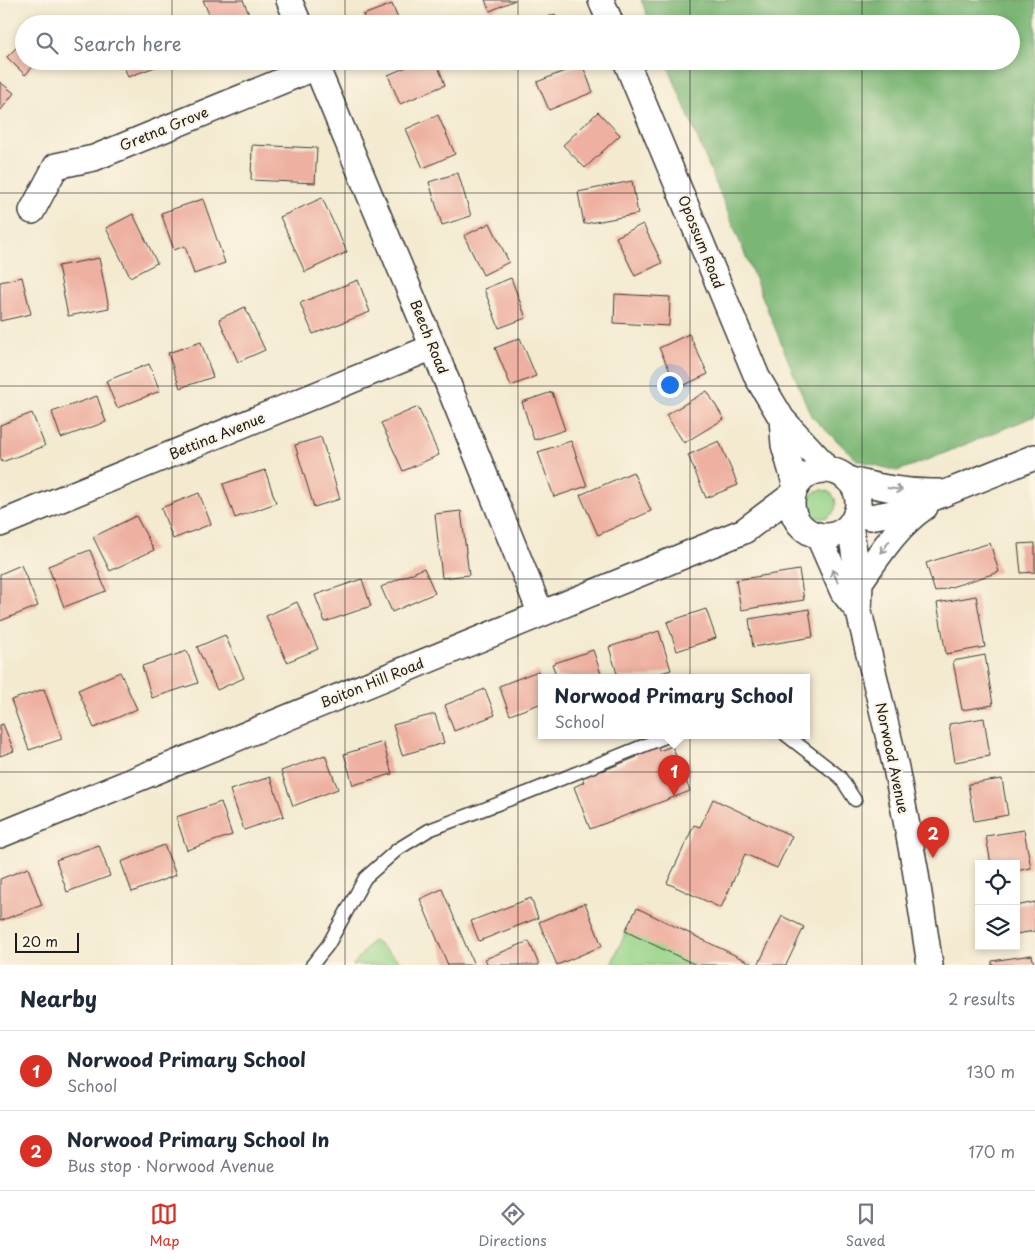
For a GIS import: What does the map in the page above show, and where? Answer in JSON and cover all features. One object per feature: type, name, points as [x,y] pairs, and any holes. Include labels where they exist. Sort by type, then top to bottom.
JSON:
[{"type":"street","points":[[289,0],[295,15]]},
{"type":"street","points":[[601,0],[607,15]]},
{"type":"street","name":"Gretna Grove","points":[[32,211],[56,166],[94,158],[301,70]]},
{"type":"street","name":"Beech Road","points":[[318,70],[433,347],[541,614]]},
{"type":"street","name":"Opossum Road","points":[[630,70],[757,377],[782,419],[818,458],[837,475]]},
{"type":"street","name":"Bettina Avenue","points":[[0,524],[433,347]]},
{"type":"street","name":"Opossum Road","points":[[782,419],[784,445],[794,491]]},
{"type":"street","points":[[853,519],[898,512],[1035,457]]},
{"type":"street","points":[[837,475],[853,486],[858,504],[853,519],[843,530],[835,534],[827,536],[810,531],[796,520],[792,504],[794,491],[801,480],[809,474],[818,471],[837,475],[881,487],[917,492],[948,492]]},
{"type":"street","name":"Boiton Hill Road","points":[[0,836],[744,531],[794,491]]},
{"type":"street","points":[[860,582],[887,543],[914,514],[948,492]]},
{"type":"street","name":"Norwood Avenue","points":[[853,519],[856,565],[860,582],[859,612],[896,768],[915,868],[930,965]]},
{"type":"street","name":"Boiton Hill Road","points":[[744,531],[810,531]]},
{"type":"street","name":"Norwood Avenue","points":[[810,531],[842,592],[859,612]]},
{"type":"lane","points":[[312,965],[328,945],[365,878],[398,849],[428,830],[660,739]]},
{"type":"lane","points":[[791,739],[840,777],[855,800]]},
{"type":"green space","points":[[641,0],[1035,0],[1035,416],[897,471],[857,460],[811,416],[670,70],[1020,70],[1020,15],[647,15]]},
{"type":"green space","points":[[822,490],[832,494],[836,504],[832,514],[822,518],[812,514],[808,504],[812,494]]},
{"type":"green space","points":[[628,927],[709,965],[611,965]]},
{"type":"green space","points":[[373,940],[405,965],[353,965]]},
{"type":"building","points":[[203,0],[243,0],[249,15],[209,15]]},
{"type":"building","points":[[485,0],[515,0],[490,11]]},
{"type":"building","points":[[392,4],[396,15],[363,15]]},
{"type":"building","points":[[15,49],[15,65],[7,57]]},
{"type":"building","points":[[20,70],[30,70],[25,75]]},
{"type":"building","points":[[125,70],[147,70],[128,77]]},
{"type":"building","points":[[400,70],[439,70],[445,85],[400,104],[388,75]]},
{"type":"building","points":[[567,70],[584,70],[593,92],[549,110],[537,82]]},
{"type":"building","points":[[0,82],[14,93],[0,111]]},
{"type":"building","points":[[598,112],[620,135],[585,168],[563,145]]},
{"type":"building","points":[[438,115],[455,154],[423,168],[406,129]]},
{"type":"building","points":[[252,145],[317,148],[315,183],[251,180]]},
{"type":"building","points":[[458,173],[471,216],[442,225],[429,182]]},
{"type":"building","points":[[632,181],[638,214],[584,224],[578,192]]},
{"type":"building","points":[[322,198],[347,252],[305,272],[280,217]]},
{"type":"building","points":[[203,199],[225,263],[194,274],[185,246],[174,250],[161,213]]},
{"type":"building","points":[[133,214],[157,263],[130,277],[106,228]]},
{"type":"building","points":[[490,223],[509,262],[483,275],[464,236]]},
{"type":"building","points":[[643,224],[662,263],[635,276],[616,237]]},
{"type":"building","points":[[99,258],[109,308],[68,316],[58,266]]},
{"type":"building","points":[[22,277],[31,314],[0,321],[0,282]]},
{"type":"building","points":[[511,278],[526,318],[499,328],[484,289]]},
{"type":"building","points":[[358,280],[370,312],[313,334],[300,303]]},
{"type":"building","points":[[615,294],[670,297],[669,326],[614,323]]},
{"type":"building","points":[[245,307],[265,350],[238,362],[219,319]]},
{"type":"building","points":[[689,334],[708,374],[678,388],[659,348]]},
{"type":"building","points":[[520,338],[536,376],[511,386],[495,348]]},
{"type":"building","points":[[201,342],[213,377],[180,388],[168,353]]},
{"type":"building","points":[[149,364],[160,391],[117,408],[106,381]]},
{"type":"building","points":[[707,391],[724,419],[684,443],[666,415]]},
{"type":"building","points":[[552,392],[565,430],[534,440],[522,402]]},
{"type":"building","points":[[97,396],[106,422],[61,438],[52,412]]},
{"type":"building","points":[[418,407],[439,455],[403,471],[381,423]]},
{"type":"building","points":[[32,413],[45,446],[2,462],[0,458],[0,425]]},
{"type":"building","points":[[321,437],[340,499],[314,507],[295,445]]},
{"type":"building","points":[[571,441],[587,486],[554,497],[538,452]]},
{"type":"building","points":[[719,441],[738,485],[706,498],[688,455]]},
{"type":"building","points":[[265,470],[276,503],[235,518],[223,484]]},
{"type":"building","points":[[633,472],[651,511],[598,535],[580,495]]},
{"type":"building","points":[[199,493],[211,524],[173,539],[161,508]]},
{"type":"building","points":[[461,511],[469,575],[442,578],[435,514]]},
{"type":"building","points":[[136,516],[154,550],[110,571],[93,537]]},
{"type":"building","points":[[990,543],[999,572],[935,592],[926,563]]},
{"type":"building","points":[[1035,543],[1035,572],[1021,573],[1018,544]]},
{"type":"building","points":[[90,550],[106,591],[64,607],[48,566]]},
{"type":"building","points":[[21,565],[38,606],[0,621],[0,574]]},
{"type":"building","points":[[424,568],[435,593],[392,612],[381,587]]},
{"type":"building","points":[[799,570],[804,600],[741,610],[736,580]]},
{"type":"building","points":[[362,579],[371,606],[325,622],[315,595]]},
{"type":"building","points":[[976,596],[985,647],[946,654],[937,603]]},
{"type":"building","points":[[297,602],[318,649],[287,662],[266,616]]},
{"type":"building","points":[[706,609],[716,638],[677,651],[667,622]]},
{"type":"building","points":[[809,609],[813,637],[753,647],[749,619]]},
{"type":"building","points":[[659,631],[671,670],[658,674],[617,674],[609,647]]},
{"type":"building","points":[[225,635],[244,678],[217,690],[197,647]]},
{"type":"building","points":[[593,650],[601,674],[556,674],[552,664]]},
{"type":"building","points":[[187,651],[198,683],[152,698],[142,666]]},
{"type":"building","points":[[985,655],[993,705],[962,710],[953,661]]},
{"type":"building","points":[[538,671],[538,704],[510,715],[499,686]]},
{"type":"building","points":[[120,672],[137,709],[94,728],[78,690]]},
{"type":"building","points":[[44,689],[62,739],[29,750],[11,700]]},
{"type":"building","points":[[485,689],[495,715],[454,731],[445,705]]},
{"type":"building","points":[[435,714],[444,743],[402,755],[393,725]]},
{"type":"building","points":[[984,718],[990,756],[955,762],[949,724]]},
{"type":"building","points":[[3,724],[14,751],[0,756],[0,725]]},
{"type":"building","points":[[383,742],[392,774],[353,785],[344,754]]},
{"type":"building","points":[[656,742],[659,751],[672,746],[690,791],[590,829],[574,787],[584,782],[581,774],[600,766],[602,771],[637,757],[634,751]]},
{"type":"building","points":[[325,755],[338,789],[293,806],[281,771]]},
{"type":"building","points":[[270,777],[284,816],[244,830],[230,790]]},
{"type":"building","points":[[1002,779],[1008,815],[974,821],[968,784]]},
{"type":"building","points":[[713,799],[792,836],[777,868],[745,854],[721,908],[667,883],[694,825],[700,827]]},
{"type":"building","points":[[221,802],[232,835],[187,850],[176,817]]},
{"type":"building","points":[[1024,830],[1031,868],[1020,870],[1020,860],[990,860],[986,836]]},
{"type":"building","points":[[99,845],[110,876],[67,892],[56,860]]},
{"type":"building","points":[[164,845],[176,875],[132,892],[121,862]]},
{"type":"building","points":[[28,868],[42,905],[0,921],[0,879]]},
{"type":"building","points":[[442,889],[474,965],[448,965],[420,899]]},
{"type":"building","points":[[531,898],[538,918],[479,941],[471,921]]},
{"type":"building","points":[[1035,902],[1035,931],[1020,933],[1020,905]]},
{"type":"building","points":[[585,903],[602,946],[557,965],[539,922]]},
{"type":"building","points":[[637,908],[755,965],[696,965],[625,931]]},
{"type":"building","points":[[782,916],[804,927],[786,965],[758,965]]},
{"type":"building","points":[[529,941],[539,965],[488,965],[485,959]]},
{"type":"building","points":[[1032,955],[1034,965],[992,965],[992,961]]},
{"type":"place","name":"Norwood Primary School","points":[[674,796]]},
{"type":"place","name":"Norwood Primary School In","points":[[933,858]]}]
